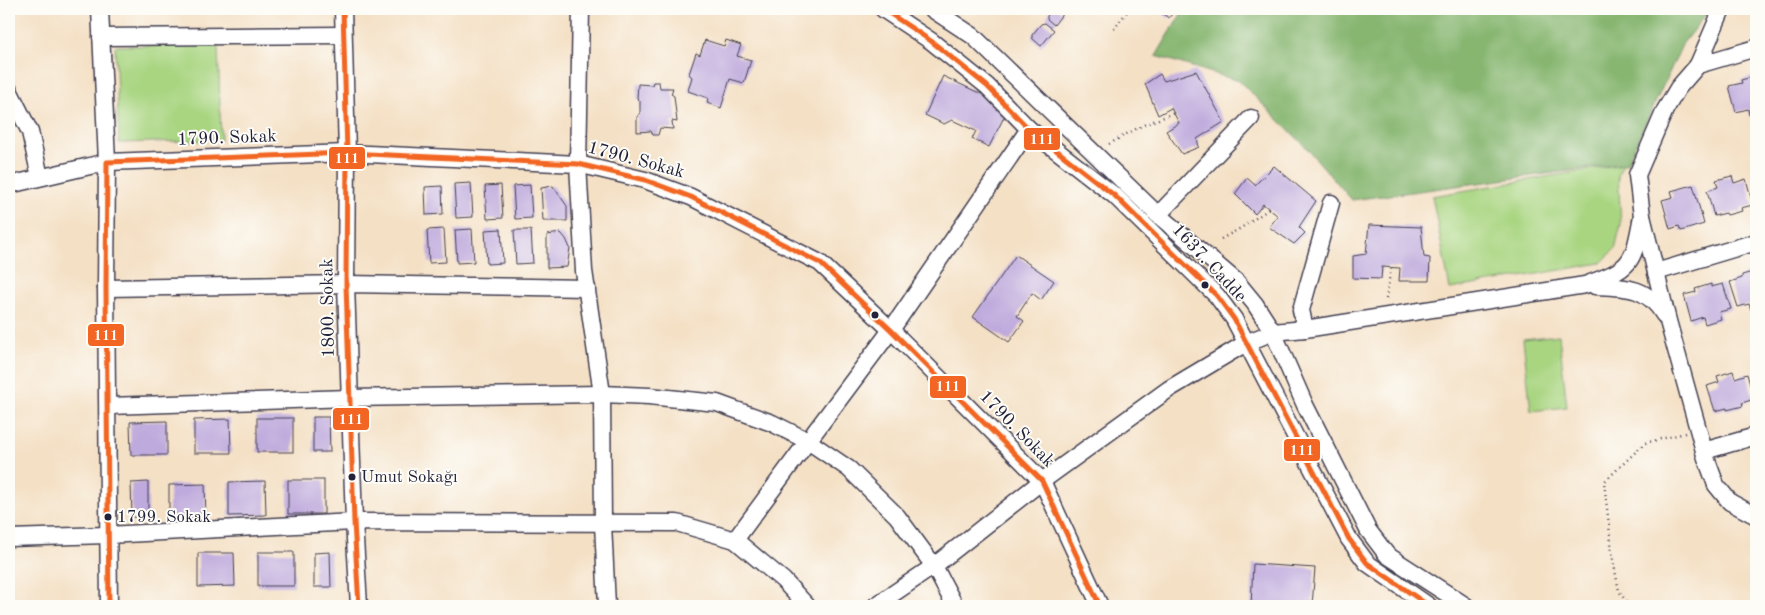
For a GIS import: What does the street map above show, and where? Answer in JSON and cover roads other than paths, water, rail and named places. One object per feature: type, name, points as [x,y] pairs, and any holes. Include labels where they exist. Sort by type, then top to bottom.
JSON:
[{"type":"street","points":[[100,9],[107,162],[107,535],[109,606]]},
{"type":"street","name":"1800. Sokak","points":[[343,9],[347,154],[346,284],[354,522],[359,606]]},
{"type":"street","points":[[581,9],[578,164],[584,272],[602,394],[606,606]]},
{"type":"street","name":"1637. Cadde","points":[[883,9],[931,41],[987,86],[1029,129],[1115,196],[1217,296],[1234,319],[1349,539],[1367,563],[1429,606]]},
{"type":"street","name":"1637. Cadde","points":[[932,9],[973,36],[1158,215],[1237,282],[1255,304],[1273,332],[1305,405],[1368,530],[1387,555],[1466,606]]},
{"type":"street","points":[[1722,9],[1698,64],[1678,88],[1665,110],[1637,174],[1642,216],[1668,321],[1704,451],[1716,485],[1730,502],[1756,516]]},
{"type":"street","points":[[101,37],[343,35]]},
{"type":"street","points":[[1698,64],[1756,48]]},
{"type":"street","points":[[9,90],[30,132],[40,177]]},
{"type":"street","points":[[1158,215],[1251,118]]},
{"type":"street","points":[[735,540],[891,330],[1029,129]]},
{"type":"street","name":"1790. Sokak","points":[[9,185],[107,162],[347,154],[578,164],[645,180],[691,197],[820,264],[891,330],[1042,481],[1100,606]]},
{"type":"street","points":[[1305,329],[1302,310],[1331,203]]},
{"type":"street","points":[[875,606],[934,566],[1042,481],[1169,390],[1246,343],[1273,332],[1305,329],[1585,285],[1612,275],[1628,265],[1635,251],[1642,216]]},
{"type":"street","points":[[1656,272],[1756,242]]},
{"type":"street","points":[[106,288],[346,284],[587,288]]},
{"type":"street","points":[[1585,285],[1625,287],[1645,294],[1658,305],[1668,321]]},
{"type":"street","points":[[108,406],[350,398],[602,394],[649,396],[717,403],[772,423],[808,441],[849,469],[897,516],[934,566],[955,606]]},
{"type":"street","points":[[1704,451],[1756,436]]},
{"type":"street","points":[[9,538],[107,535],[354,522],[677,523],[735,540],[783,580],[807,606]]},
{"type":"place","name":"Umut Sokağı","points":[[352,477]]},
{"type":"place","name":"1799. Sokak","points":[[108,517]]}]
